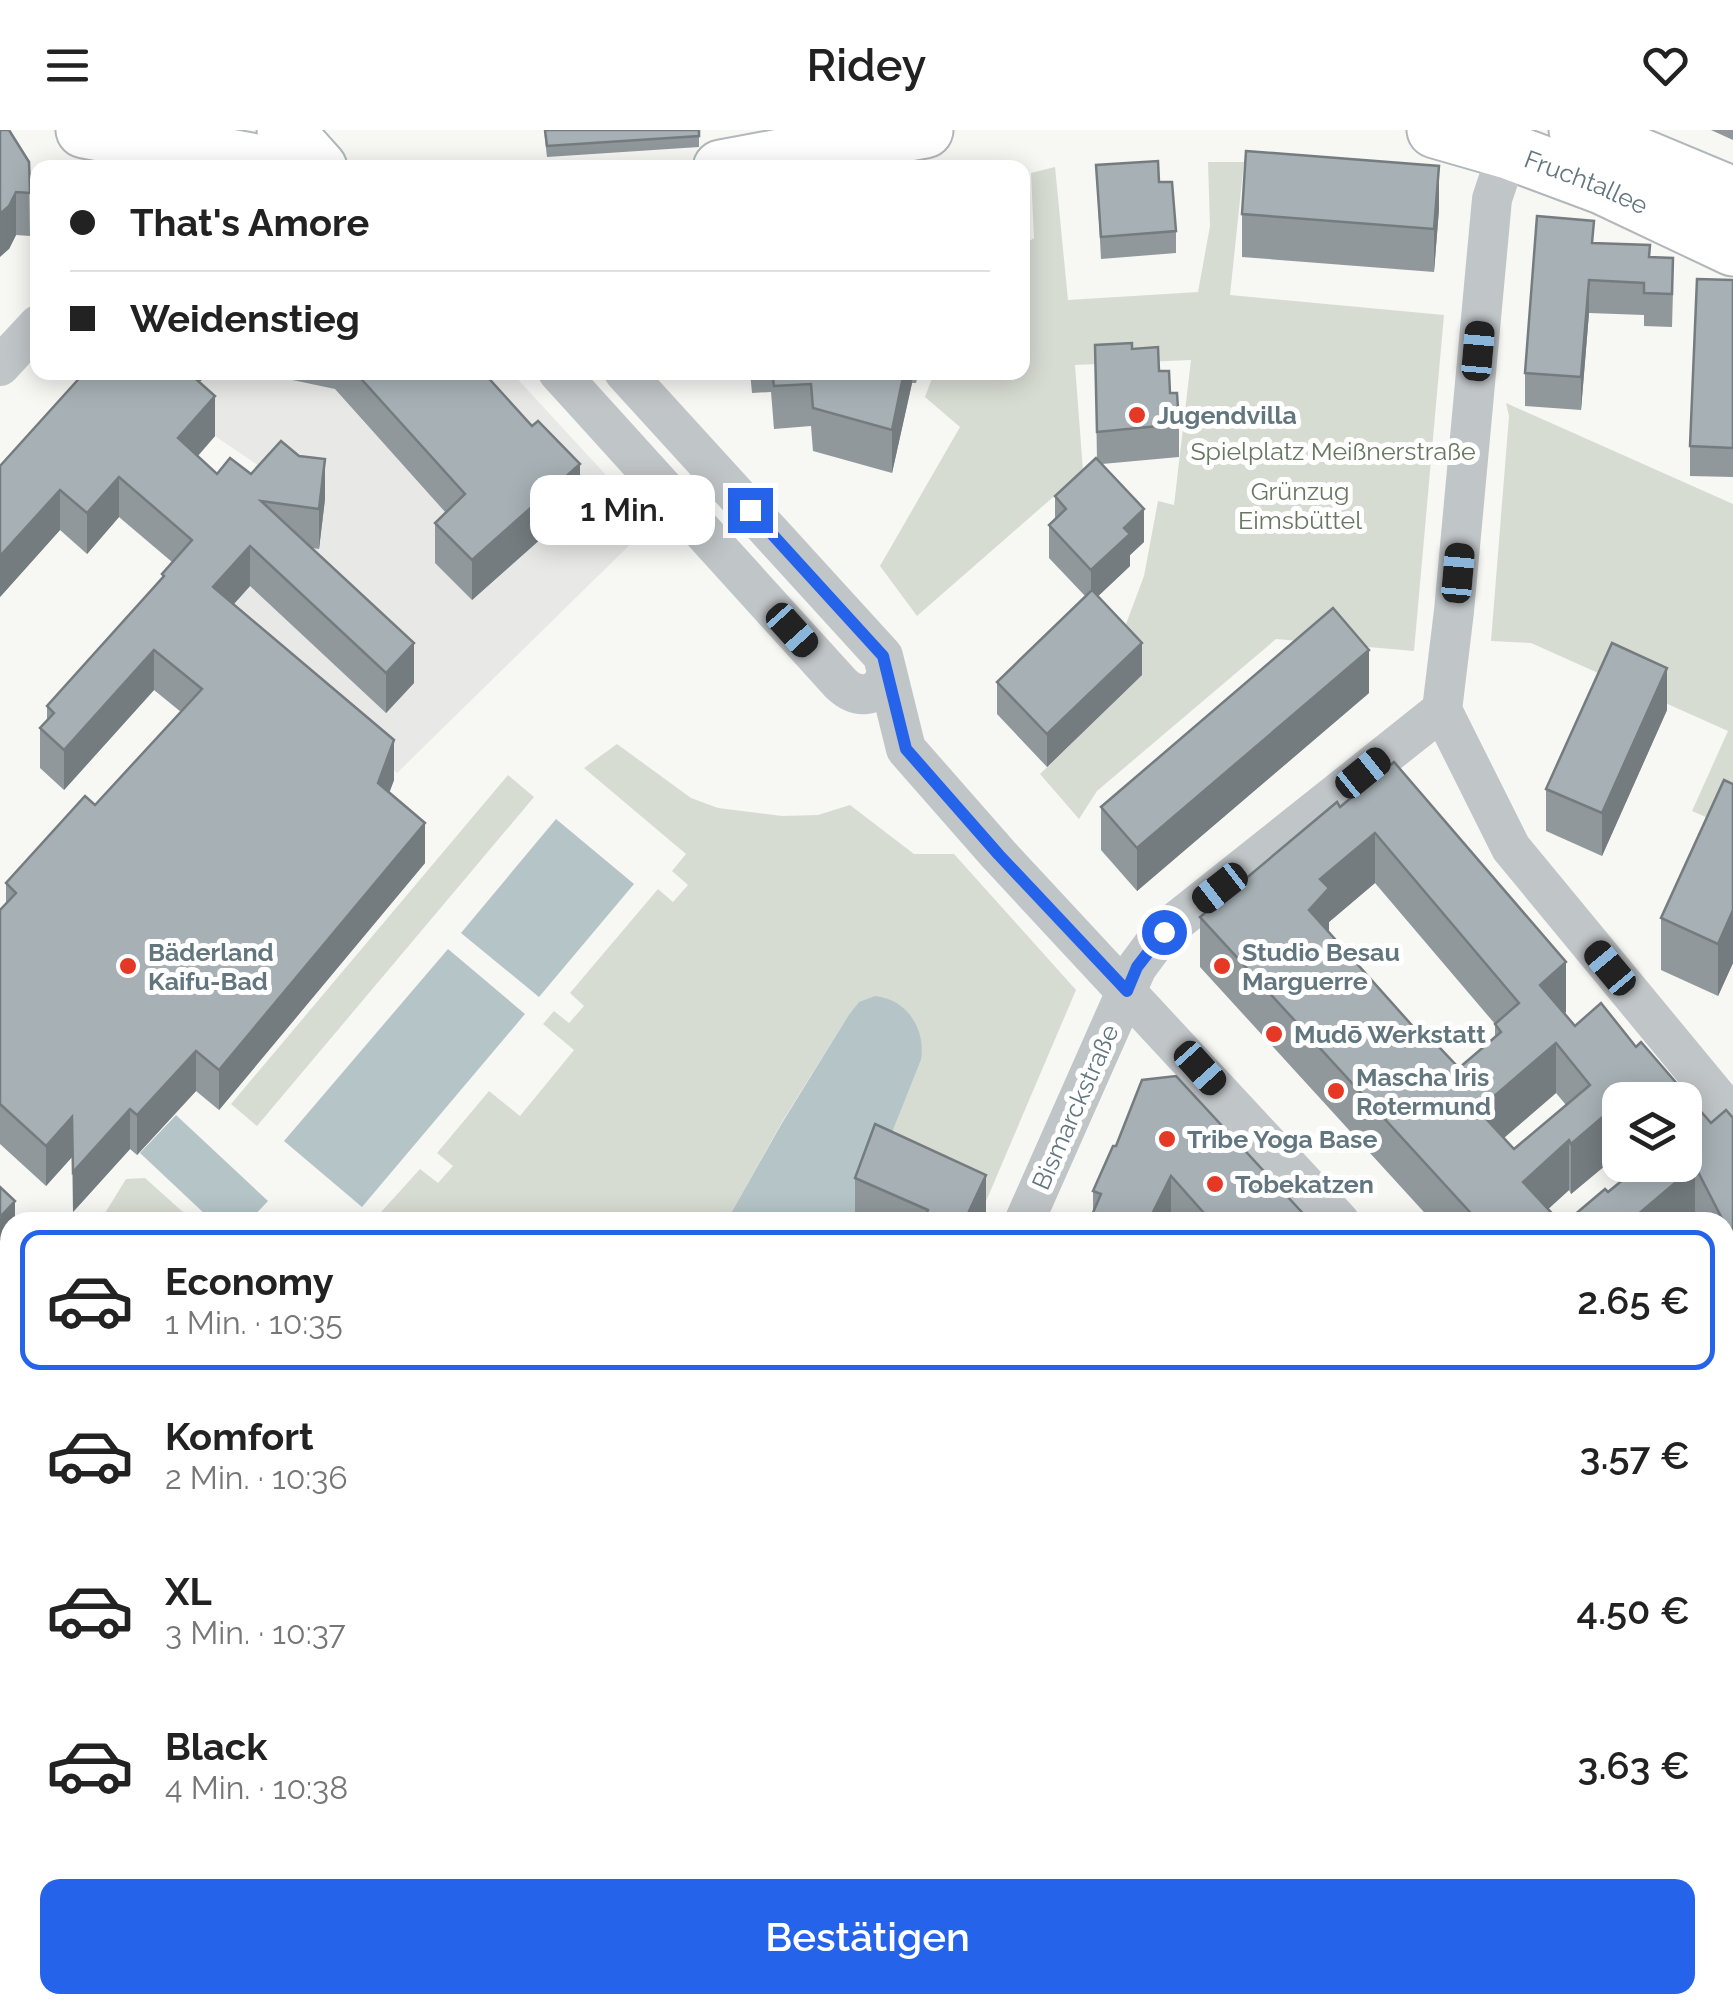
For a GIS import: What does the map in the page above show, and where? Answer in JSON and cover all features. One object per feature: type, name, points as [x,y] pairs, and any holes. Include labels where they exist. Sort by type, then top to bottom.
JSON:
[{"type":"main road","points":[[84,130],[246,160]]},
{"type":"main road","points":[[285,130],[312,160]]},
{"type":"main road","points":[[765,160],[925,130]]},
{"type":"main road","name":"Fruchtallee","points":[[1436,130],[1508,151],[1602,186],[1733,248]]},
{"type":"main road","name":"Fruchtallee","points":[[1577,130],[1733,195]]},
{"type":"street","points":[[1508,151],[1492,199],[1442,710],[1510,848],[1733,1117]]},
{"type":"street","points":[[0,366],[30,333]]},
{"type":"street","points":[[565,380],[840,684],[855,694],[865,695],[878,689],[886,678]]},
{"type":"street","points":[[631,380],[883,656],[906,749],[1331,1212]]},
{"type":"street","name":"Bismarckstraße","points":[[1028,1212],[1137,967],[1164,932],[1442,710]]},
{"type":"shaded area","points":[[151,380],[518,380],[651,524],[397,773],[224,615],[285,547],[281,481],[215,436]]},
{"type":"shaded area","points":[[556,819],[634,884],[539,997],[461,933]]},
{"type":"shaded area","points":[[448,949],[525,1014],[362,1207],[284,1141]]},
{"type":"shaded area","points":[[875,996],[905,1009],[917,1027],[922,1048],[921,1060],[860,1212],[732,1212],[782,1123],[859,1002]]},
{"type":"shaded area","points":[[176,1115],[268,1201],[258,1212],[203,1212],[140,1153]]},
{"type":"green space","name":"Grünzug Eimsbüttel","points":[[1208,162],[1244,162],[1230,295],[1444,315],[1414,651],[1276,639],[1097,791],[1079,819],[1040,774],[1142,675],[1117,648],[1144,576],[1158,501],[1174,505],[1191,360],[1075,365],[1083,471],[917,616],[880,566],[960,427],[925,397],[931,380],[1030,380],[1030,241],[1034,238],[1031,173],[1055,167],[1068,300],[1198,292],[1210,226]]},
{"type":"green space","points":[[1506,403],[1733,504],[1733,829],[1692,811],[1728,731],[1531,643],[1491,641],[1509,416]]},
{"type":"green space","points":[[617,744],[691,798],[718,808],[782,816],[818,815],[850,805],[914,854],[954,854],[1076,990],[984,1206],[879,1162],[921,1060],[848,1016],[732,1212],[381,1212],[420,1169],[438,1183],[453,1166],[437,1153],[489,1091],[520,1116],[574,1050],[543,1024],[554,1011],[569,1023],[584,1006],[570,993],[658,889],[673,902],[688,885],[672,871],[686,854],[584,768]]},
{"type":"green space","points":[[508,775],[534,797],[257,1126],[231,1104]]},
{"type":"green space","points":[[145,1178],[183,1212],[106,1212],[126,1179]]},
{"type":"building","points":[[0,130],[9,130],[29,162],[30,193],[16,192],[0,214]]},
{"type":"building","points":[[545,130],[699,130],[699,136],[547,146]]},
{"type":"building","points":[[1246,151],[1439,166],[1434,229],[1242,214]]},
{"type":"building","points":[[1158,161],[1159,182],[1172,182],[1176,231],[1101,237],[1096,165]]},
{"type":"building","points":[[1537,216],[1594,221],[1592,243],[1650,245],[1649,257],[1673,258],[1672,294],[1644,293],[1644,283],[1589,280],[1581,377],[1525,373]]},
{"type":"building","points":[[1697,279],[1733,280],[1733,448],[1690,446]]},
{"type":"building","points":[[1132,343],[1132,349],[1158,347],[1159,371],[1169,371],[1170,393],[1177,393],[1179,424],[1097,432],[1095,345]]},
{"type":"building","points":[[78,380],[197,380],[215,396],[178,438],[217,474],[230,458],[251,474],[281,441],[299,456],[325,459],[319,509],[261,501],[414,643],[386,673],[250,546],[213,587],[394,740],[378,783],[425,823],[219,1070],[196,1051],[137,1115],[130,1109],[73,1172],[72,1117],[46,1146],[0,1104],[0,910],[16,893],[6,883],[85,796],[95,805],[202,689],[154,650],[64,750],[40,728],[54,713],[47,706],[192,540],[119,477],[87,513],[60,490],[0,556],[0,466]]},
{"type":"building","points":[[362,380],[490,380],[532,426],[538,421],[580,464],[472,560],[435,523],[465,494]]},
{"type":"building","points":[[773,380],[902,380],[892,430],[813,408],[811,384],[774,386]]},
{"type":"building","points":[[1096,458],[1144,509],[1124,528],[1130,534],[1091,570],[1049,525],[1066,509],[1055,496]]},
{"type":"building","points":[[1092,590],[1142,643],[1047,734],[997,682]]},
{"type":"building","points":[[1333,608],[1369,650],[1137,848],[1101,807]]},
{"type":"building","points":[[1612,643],[1667,668],[1602,813],[1546,789]]},
{"type":"building","points":[[1394,762],[1566,962],[1540,985],[1575,1026],[1601,1003],[1636,1047],[1641,1042],[1676,1082],[1602,1082],[1602,1117],[1571,1144],[1569,1140],[1523,1182],[1551,1212],[1470,1212],[1200,917],[1337,802],[1340,807]],"holes":[[[1375,833],[1519,1003],[1495,1024],[1501,1032],[1459,1068],[1420,1027],[1417,1031],[1309,910],[1329,888],[1320,879]],[[1556,1043],[1590,1085],[1514,1149],[1478,1110]]]},
{"type":"building","points":[[1724,780],[1733,784],[1733,910],[1718,944],[1661,918]]},
{"type":"building","points":[[1176,1076],[1302,1212],[1203,1212],[1171,1176],[1153,1212],[1093,1212],[1101,1194],[1093,1191],[1142,1080]]},
{"type":"building","points":[[1726,1110],[1733,1118],[1733,1212],[1719,1212],[1702,1180],[1702,1113],[1711,1123]]},
{"type":"building","points":[[875,1124],[986,1175],[969,1212],[927,1212],[855,1178]]},
{"type":"building","points":[[1620,1182],[1676,1182],[1641,1212],[1578,1212],[1605,1189],[1608,1192]]},
{"type":"building","points":[[0,1187],[15,1201],[0,1212]]},
{"type":"place","name":"Jugendvilla","points":[[1137,415]]},
{"type":"place","name":"Bäderland Kaifu-Bad","points":[[128,966]]},
{"type":"place","name":"Studio Besau Marguerre","points":[[1222,966]]},
{"type":"place","name":"Mudō Werkstatt","points":[[1274,1034]]},
{"type":"place","name":"Mascha Iris Rotermund","points":[[1336,1091]]},
{"type":"place","name":"Tribe Yoga Base","points":[[1167,1139]]},
{"type":"place","name":"Tobekatzen","points":[[1215,1184]]},
{"type":"route","points":[[750,510],[883,656],[906,749],[1127,991],[1137,967],[1164,932]]},
{"type":"park label","name":"Spielplatz Meißnerstraße","points":[[1333,451]]}]
